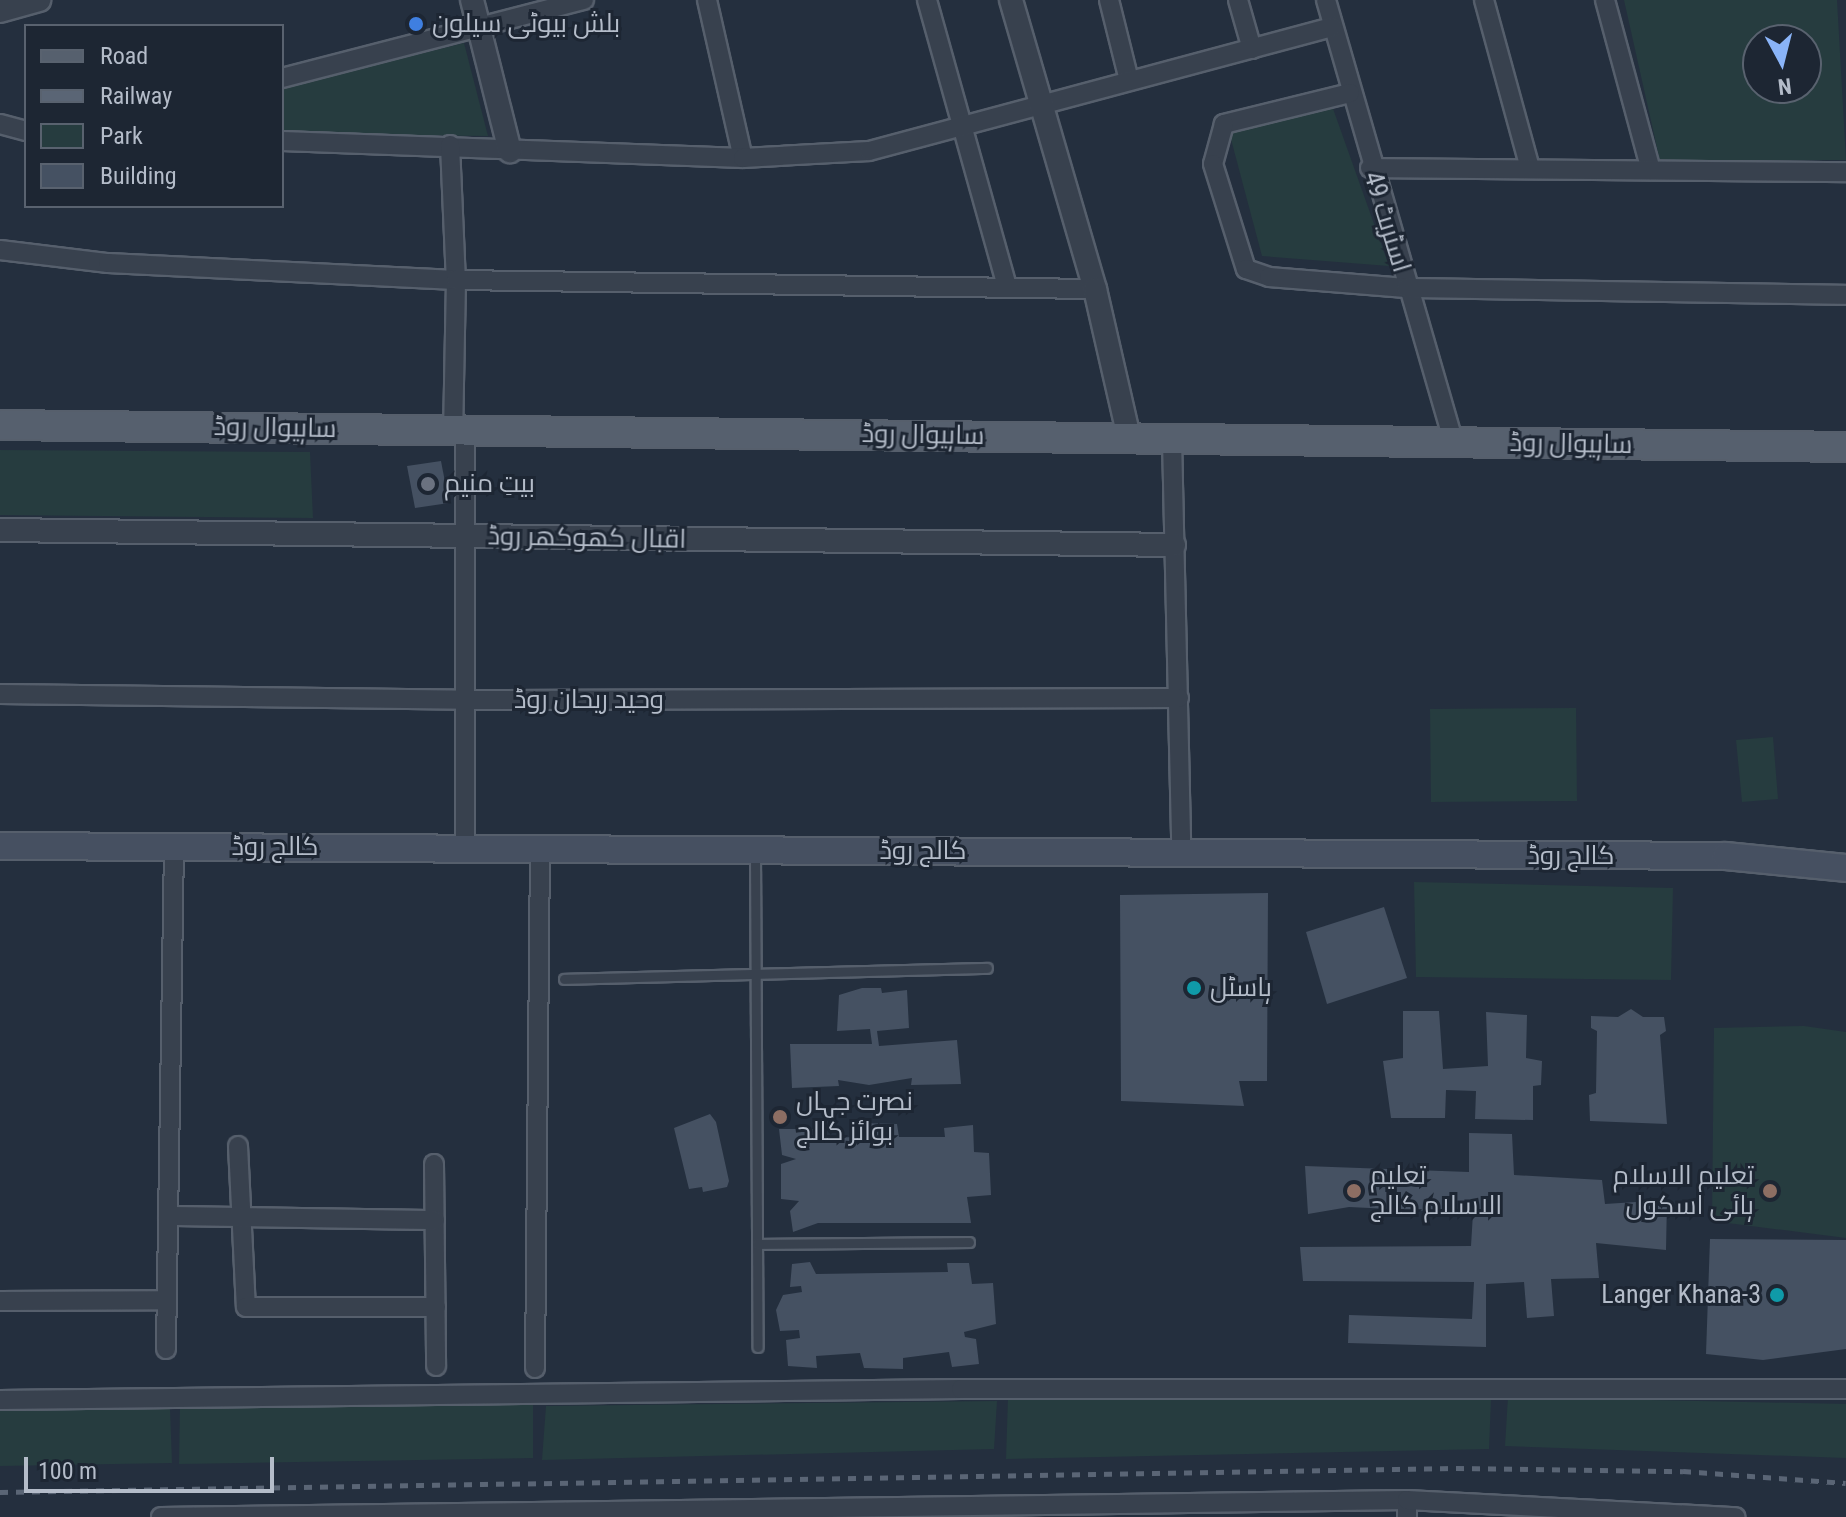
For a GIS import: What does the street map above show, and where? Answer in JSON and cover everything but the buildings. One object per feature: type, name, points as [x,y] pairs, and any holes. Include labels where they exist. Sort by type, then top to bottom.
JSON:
[{"type":"main road","name":"ساہیوال روڈ","points":[[0,425],[1846,447]]},
{"type":"main road","name":"کالج روڈ","points":[[0,846],[1726,856],[1846,868]]},
{"type":"street","points":[[0,11],[39,0]]},
{"type":"street","points":[[472,0],[510,151]]},
{"type":"street","points":[[284,77],[584,0]]},
{"type":"street","points":[[707,0],[743,158]]},
{"type":"street","points":[[927,0],[1007,287]]},
{"type":"street","points":[[1011,0],[1095,289],[1129,437]]},
{"type":"street","points":[[1109,0],[1129,80]]},
{"type":"street","points":[[1238,0],[1252,49]]},
{"type":"street","name":"اسٹریٹ 49","points":[[1326,0],[1370,168],[1454,443]]},
{"type":"street","points":[[1484,0],[1530,168]]},
{"type":"street","points":[[1605,0],[1651,170]]},
{"type":"street","points":[[284,141],[743,158],[869,151],[1333,27]]},
{"type":"street","points":[[1350,93],[1224,124],[1213,164],[1233,239],[1246,269],[1257,275],[1406,288],[1846,295]]},
{"type":"street","points":[[0,124],[24,130]]},
{"type":"street","points":[[450,145],[459,430],[467,537],[465,847]]},
{"type":"street","points":[[1370,168],[1846,172]]},
{"type":"street","points":[[0,250],[108,263],[456,280],[1095,289]]},
{"type":"street","points":[[1172,439],[1181,851]]},
{"type":"street","name":"اقبال کھوکھر روڈ","points":[[0,530],[1174,545]]},
{"type":"street","name":"وحید ریحان روڈ","points":[[0,694],[468,700],[1179,698]]},
{"type":"street","points":[[166,1349],[174,848]]},
{"type":"street","points":[[535,1368],[540,849]]},
{"type":"street","points":[[238,1146],[246,1307],[436,1307]]},
{"type":"street","points":[[434,1164],[436,1366]]},
{"type":"street","points":[[168,1216],[435,1220]]},
{"type":"street","points":[[0,1301],[167,1300]]},
{"type":"street","points":[[0,1400],[992,1388],[1846,1389]]},
{"type":"street","points":[[161,1517],[1407,1508],[1736,1517]]},
{"type":"lane","points":[[755,852],[758,1347]]},
{"type":"lane","points":[[564,979],[987,968]]},
{"type":"lane","points":[[757,1244],[969,1242]]},
{"type":"green space","points":[[1624,0],[1837,0],[1846,160],[1660,161]]},
{"type":"green space","points":[[464,43],[488,136],[284,134],[284,88]]},
{"type":"green space","points":[[1331,103],[1389,266],[1262,256],[1228,128]]},
{"type":"green space","points":[[0,450],[310,452],[313,518],[0,515]]},
{"type":"green space","points":[[1576,708],[1577,801],[1431,802],[1430,709]]},
{"type":"green space","points":[[1773,737],[1778,799],[1742,802],[1736,740]]},
{"type":"green space","points":[[1414,882],[1673,888],[1671,980],[1416,977]]},
{"type":"green space","points":[[1804,1026],[1846,1032],[1846,1238],[1712,1221],[1714,1028]]},
{"type":"green space","points":[[1508,1397],[1846,1404],[1846,1458],[1505,1446]]},
{"type":"green space","points":[[1008,1398],[1491,1399],[1489,1449],[1006,1459]]},
{"type":"green space","points":[[997,1401],[994,1449],[542,1460],[546,1406]]},
{"type":"green space","points":[[533,1403],[533,1458],[179,1464],[180,1405]]},
{"type":"green space","points":[[170,1408],[172,1463],[0,1466],[0,1410]]},
{"type":"railway","points":[[0,1492],[1456,1468],[1683,1471],[1846,1483]]},
{"type":"place","name":"بلش بیوٹی سیلون","points":[[416,24]]},
{"type":"place","name":"بیتِ منیم","points":[[428,484]]},
{"type":"place","name":"ہاسٹل","points":[[1194,988]]},
{"type":"place","name":"نصرت جہاں بوائز کالج","points":[[780,1117]]},
{"type":"place","name":"تعلیم الاسلام کالج","points":[[1354,1191]]},
{"type":"place","name":"تعلیم الاسلام ہائی اسکول","points":[[1770,1191]]},
{"type":"place","name":"Langer Khana-3","points":[[1777,1295]]}]
